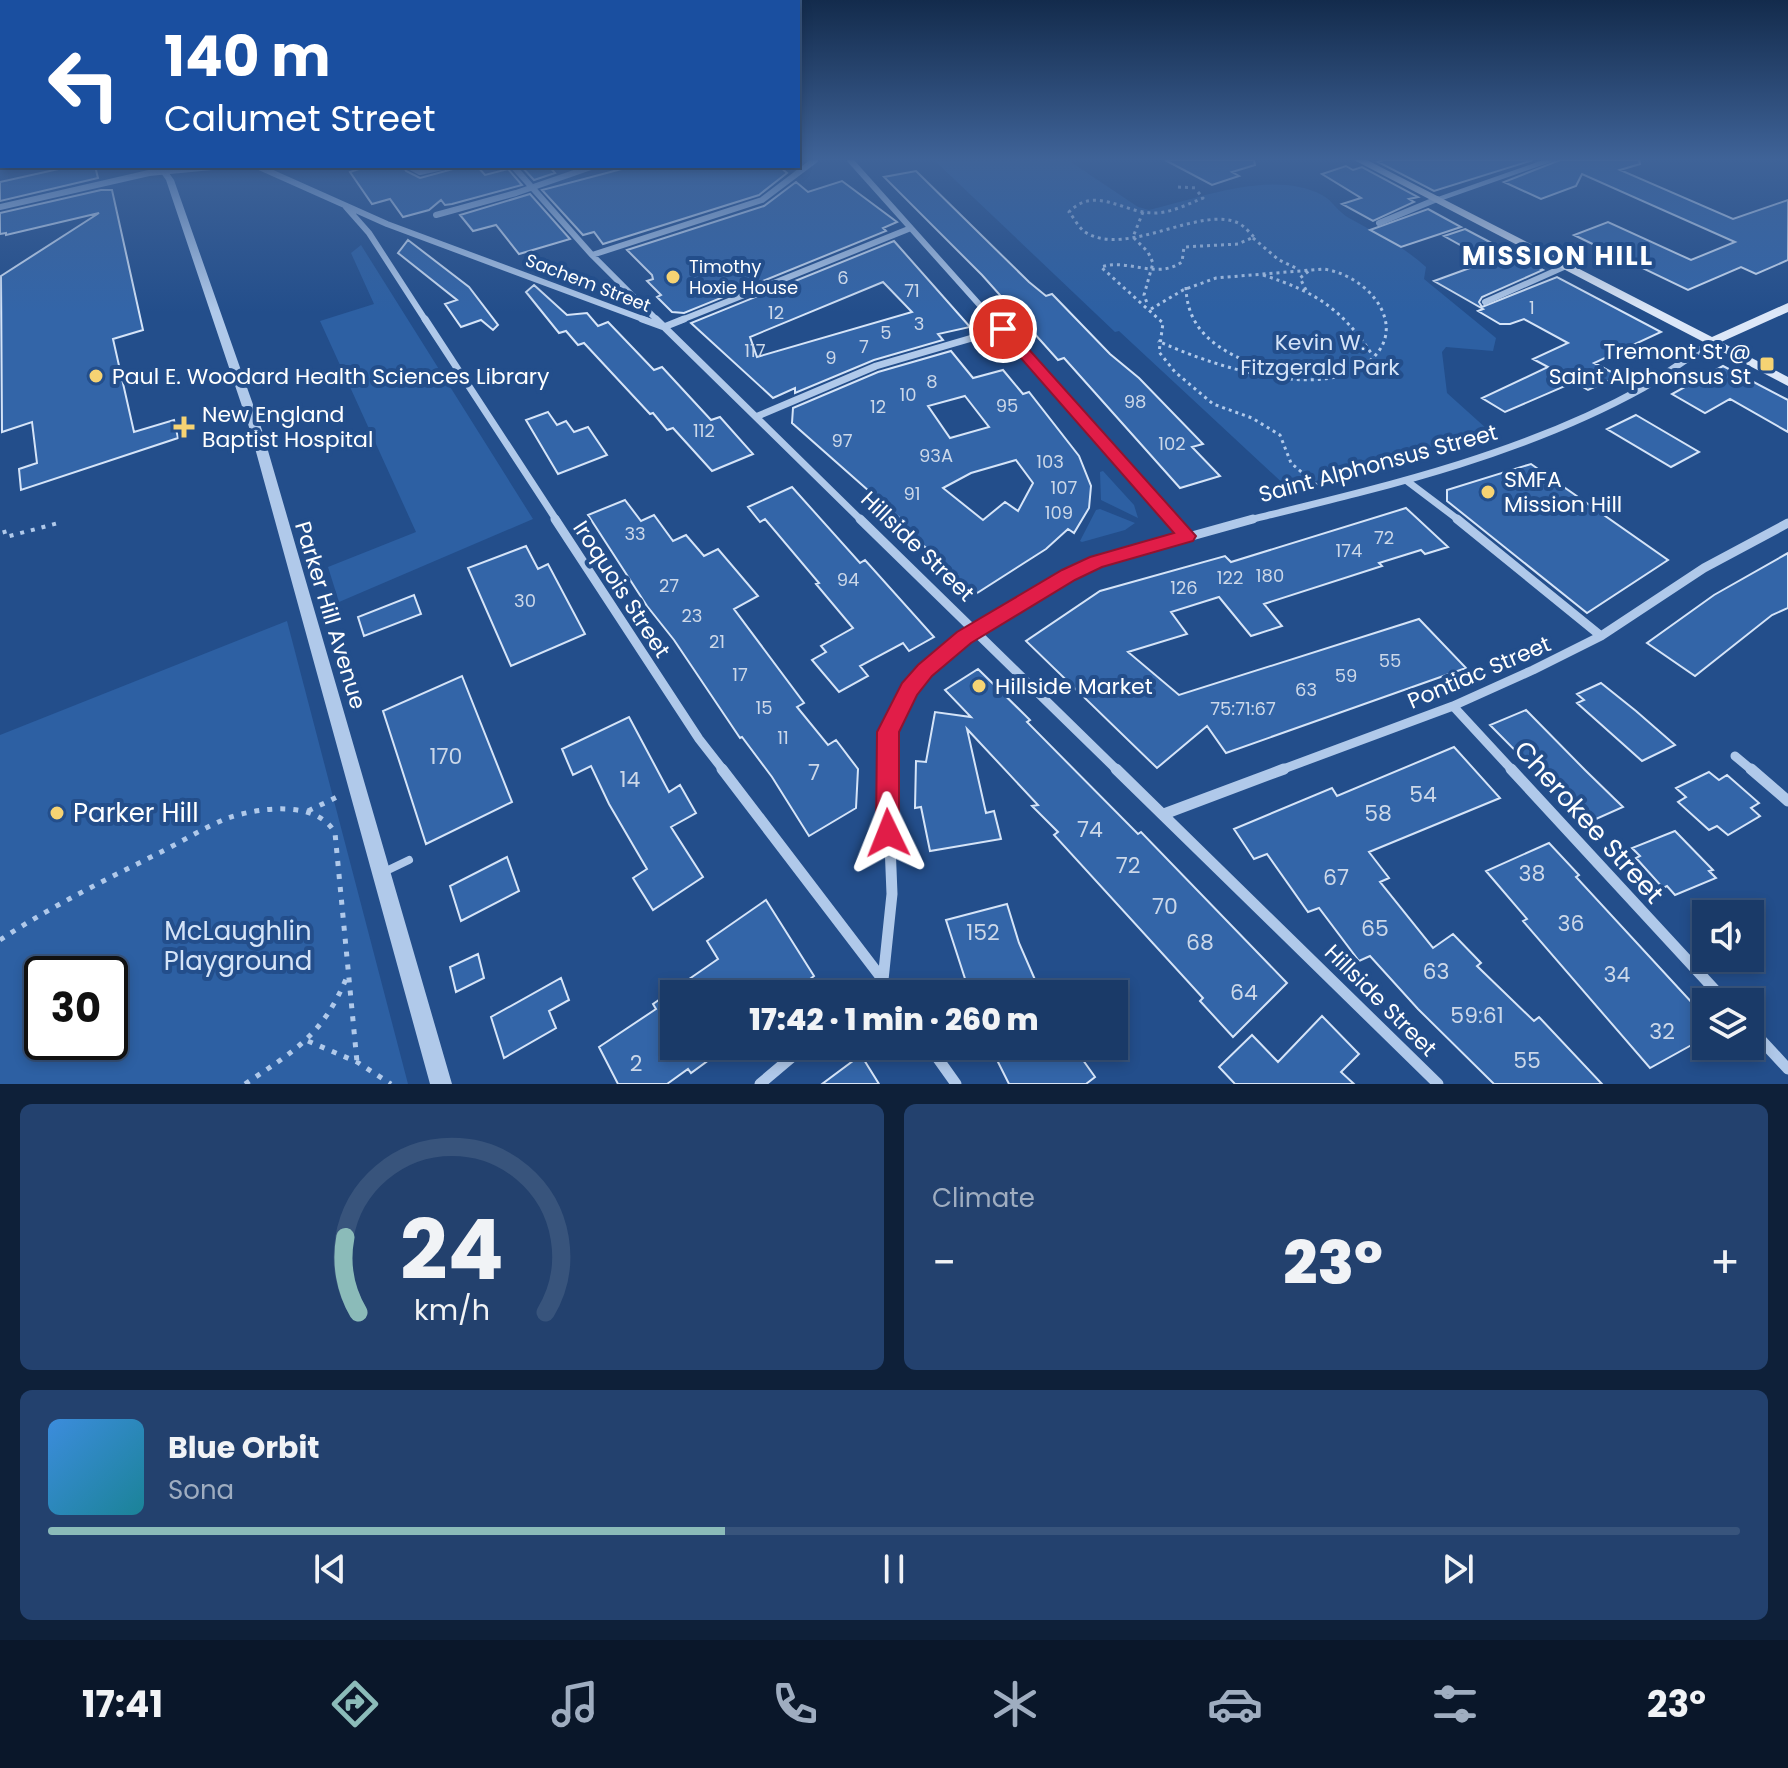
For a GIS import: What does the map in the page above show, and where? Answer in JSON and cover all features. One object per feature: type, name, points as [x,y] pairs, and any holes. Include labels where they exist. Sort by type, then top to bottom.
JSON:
[{"type":"main road","points":[[1459,211],[1788,382]]},
{"type":"main road","name":"Saint Alphonsus Street","points":[[1714,341],[1788,307]]},
{"type":"street","name":"Parker Hill Avenue","points":[[178,211],[215,305],[256,430],[441,1084]]},
{"type":"street","name":"Iroquois Street","points":[[349,211],[369,233],[699,739],[883,980]]},
{"type":"street","name":"Sachem Street","points":[[356,211],[664,327],[911,228]]},
{"type":"street","points":[[436,215],[452,211]]},
{"type":"street","name":"Hillside Street","points":[[555,211],[592,255],[664,327],[1438,1084]]},
{"type":"street","points":[[592,255],[729,211]]},
{"type":"street","points":[[895,211],[1187,536]]},
{"type":"street","points":[[1379,223],[1409,211]]},
{"type":"street","points":[[1485,302],[1566,266]]},
{"type":"street","points":[[758,416],[876,366],[1003,329]]},
{"type":"street","name":"Saint Alphonsus Street","points":[[883,980],[892,894],[886,803],[888,732],[918,679],[944,653],[1091,564],[1187,536],[1407,481],[1526,443],[1642,388],[1714,341]]},
{"type":"street","points":[[1407,481],[1500,551],[1601,636]]},
{"type":"street","name":"Pontiac Street","points":[[1164,814],[1453,706],[1601,636],[1704,568],[1788,523]]},
{"type":"street","name":"Cherokee Street","points":[[1453,706],[1713,988]]},
{"type":"street","points":[[1735,756],[1788,801]]},
{"type":"street","points":[[1764,1043],[1788,1069]]},
{"type":"street","points":[[760,1084],[788,1060]]},
{"type":"street","points":[[939,1060],[956,1084]]},
{"type":"lane","points":[[380,874],[409,860]]},
{"type":"path","points":[[1070,211],[1085,231],[1096,236],[1133,237],[1224,220],[1245,226],[1253,238],[1279,260],[1300,270]]},
{"type":"path","points":[[1138,211],[1167,211]]},
{"type":"path","points":[[1133,237],[1143,212]]},
{"type":"path","points":[[1133,237],[1151,252],[1155,265],[1144,295],[1149,307]]},
{"type":"path","points":[[1253,238],[1231,246],[1189,245],[1184,247],[1182,262],[1178,266],[1153,271],[1116,263],[1101,267],[1111,279],[1149,307],[1163,323],[1158,341],[1159,352],[1167,363],[1213,404],[1229,413],[1252,418],[1280,435],[1291,463],[1316,485]]},
{"type":"path","points":[[1149,307],[1186,287],[1212,278],[1312,269],[1340,272],[1376,299],[1388,317],[1389,331],[1383,347],[1361,368],[1335,376],[1295,378],[1229,370],[1158,341]]},
{"type":"path","points":[[1306,290],[1300,278],[1312,269]]},
{"type":"path","points":[[1255,273],[1306,290],[1346,315],[1373,356]]},
{"type":"path","points":[[1186,287],[1184,300],[1189,319],[1200,332],[1255,365],[1295,378]]},
{"type":"path","points":[[4,530],[6,537],[62,522]]},
{"type":"path","points":[[308,811],[339,796]]},
{"type":"path","points":[[0,940],[46,910],[229,818],[267,810],[308,811],[328,820],[335,833],[357,1062]]},
{"type":"path","points":[[245,1084],[308,1041],[334,1008],[348,976]]},
{"type":"path","points":[[308,1041],[357,1062],[391,1084]]},
{"type":"green space","name":"Kevin W. Fitzgerald Park","points":[[987,211],[1340,211],[1417,259],[1426,267],[1424,279],[1496,338],[1493,351],[1446,347],[1442,352],[1447,393],[1487,429],[1289,489],[1119,331],[1115,332]]},
{"type":"green space","points":[[361,245],[533,519],[339,602],[328,567],[416,532],[320,321],[374,304],[351,253]]},
{"type":"green space","points":[[1103,471],[1134,505],[1138,518],[1101,500],[1100,472]]},
{"type":"green space","points":[[1096,510],[1135,523],[1125,530],[1080,541]]},
{"type":"green space","name":"McLaughlin Playground","points":[[287,621],[408,1084],[0,1084],[0,735]]},
{"type":"building","points":[[117,211],[143,330],[113,339],[134,432],[174,420],[178,438],[21,490],[19,469],[37,463],[32,422],[2,432],[1,276],[99,213],[6,235],[0,234],[0,213]]},
{"type":"building","points":[[398,211],[427,211],[403,217]]},
{"type":"building","points":[[475,211],[545,211],[570,239],[519,254],[496,225],[473,231],[460,215]]},
{"type":"building","points":[[561,211],[709,211],[603,244],[594,232],[583,235]]},
{"type":"building","points":[[750,211],[882,211],[897,222],[883,228],[886,231],[684,313],[672,312],[657,297],[661,295],[647,281],[653,279],[652,275],[627,250]]},
{"type":"building","points":[[918,211],[956,211],[1029,282],[1046,296],[1052,294],[1203,444],[1192,447],[1220,476],[1180,488],[1064,358],[1058,360],[982,275]]},
{"type":"building","points":[[1354,211],[1395,211],[1373,221]]},
{"type":"building","points":[[1424,211],[1431,211],[1461,227],[1401,247],[1370,230]]},
{"type":"building","points":[[1664,211],[1714,211],[1733,219],[1757,211],[1788,211],[1788,260],[1756,274],[1741,267],[1688,290],[1574,235],[1608,222],[1691,260],[1735,242]]},
{"type":"building","points":[[1465,229],[1543,270],[1482,297],[1479,302],[1482,307],[1557,277],[1661,332],[1594,363],[1619,376],[1588,390],[1574,382],[1505,412],[1482,398],[1548,367],[1533,359],[1568,343],[1524,319],[1500,324],[1478,311],[1483,309],[1434,281],[1489,261],[1444,236]]},
{"type":"building","points":[[408,240],[469,287],[498,325],[493,330],[481,320],[461,327],[445,304],[457,300],[398,253]]},
{"type":"building","points":[[894,241],[970,327],[938,334],[943,340],[874,360],[795,393],[795,388],[773,398],[691,323]],"holes":[[[883,282],[912,312],[757,357],[750,337]]]},
{"type":"building","points":[[534,285],[567,315],[587,313],[598,326],[608,322],[654,370],[662,367],[711,420],[720,417],[753,454],[712,471],[673,428],[667,430],[653,413],[650,414],[584,343],[578,345],[566,331],[559,333],[526,292]]},
{"type":"building","points":[[951,351],[973,378],[1003,370],[1023,394],[1029,392],[1079,456],[1091,486],[1089,508],[1074,533],[1068,529],[1046,549],[974,595],[954,577],[957,575],[900,525],[904,522],[792,423],[793,408],[878,372]],"holes":[[[965,396],[989,427],[950,438],[928,406]],[[1016,460],[1033,483],[1018,511],[1005,502],[983,520],[943,488],[971,473]]]},
{"type":"building","points":[[1723,366],[1788,400],[1788,432],[1730,399],[1705,413],[1672,394]]},
{"type":"building","points":[[548,412],[557,425],[566,421],[574,432],[588,427],[607,455],[558,474],[526,420]]},
{"type":"building","points":[[1636,415],[1699,452],[1671,467],[1607,429]]},
{"type":"building","points":[[1531,464],[1668,560],[1587,613],[1447,501],[1447,490]]},
{"type":"building","points":[[792,487],[860,563],[865,560],[934,637],[909,651],[903,643],[860,666],[868,676],[839,692],[812,660],[826,652],[821,646],[853,628],[765,519],[760,522],[748,507]]},
{"type":"building","points":[[625,500],[641,521],[654,515],[673,541],[686,535],[704,556],[718,549],[758,596],[734,609],[804,703],[797,707],[828,745],[836,740],[858,769],[856,808],[809,836],[772,777],[740,738],[674,640],[647,606],[588,515]]},
{"type":"building","points":[[1406,508],[1448,547],[1425,554],[1421,550],[1379,563],[1382,566],[1264,604],[1282,626],[1251,636],[1219,597],[1171,612],[1187,634],[1128,652],[1179,695],[1419,619],[1466,668],[1226,753],[1207,726],[1157,768],[1026,641],[1100,591],[1225,556],[1231,562]]},
{"type":"building","points":[[526,546],[538,569],[548,564],[585,634],[511,666],[468,568]]},
{"type":"building","points":[[1788,553],[1788,608],[1772,615],[1695,676],[1647,643],[1714,595]]},
{"type":"building","points":[[414,595],[421,614],[364,636],[358,617]]},
{"type":"building","points":[[978,669],[1287,983],[1233,1037],[1200,1001],[1203,998],[1054,835],[1058,832],[1032,806],[1038,805],[967,729],[986,813],[994,811],[1001,839],[930,851],[921,807],[915,808],[916,761],[926,762],[935,712],[971,717],[945,690]]},
{"type":"building","points":[[462,676],[512,802],[426,844],[383,711]]},
{"type":"building","points":[[1601,683],[1675,745],[1642,761],[1577,703],[1584,700],[1577,694]]},
{"type":"building","points":[[1526,710],[1623,807],[1587,823],[1490,725]]},
{"type":"building","points":[[629,717],[669,792],[680,785],[696,813],[671,827],[703,877],[653,910],[633,878],[647,869],[591,766],[573,775],[562,749]]},
{"type":"building","points":[[1454,747],[1500,798],[1369,852],[1389,878],[1380,882],[1433,948],[1453,934],[1481,963],[1477,966],[1534,1021],[1539,1017],[1602,1084],[1494,1084],[1418,1009],[1370,956],[1359,961],[1319,908],[1308,912],[1267,854],[1254,859],[1234,829],[1332,788],[1337,796]]},
{"type":"building","points":[[1709,772],[1719,780],[1727,775],[1759,803],[1751,808],[1760,816],[1728,835],[1717,826],[1709,830],[1678,802],[1686,797],[1676,788]]},
{"type":"building","points":[[1675,831],[1713,870],[1709,871],[1716,878],[1675,895],[1667,886],[1663,888],[1636,858],[1640,856],[1632,848]]},
{"type":"building","points":[[1549,843],[1579,875],[1576,877],[1692,1003],[1692,1045],[1650,1068],[1523,921],[1527,919],[1486,871]]},
{"type":"building","points":[[507,857],[519,891],[461,921],[450,886]]},
{"type":"building","points":[[766,900],[814,976],[809,980],[688,980],[718,959],[707,941]]},
{"type":"building","points":[[1007,904],[1035,980],[965,980],[946,920]]},
{"type":"building","points":[[478,954],[484,978],[456,992],[450,967]]},
{"type":"building","points":[[561,978],[569,1000],[549,1011],[556,1028],[504,1058],[491,1017]]},
{"type":"building","points":[[660,999],[660,1060],[709,1060],[691,1073],[688,1069],[667,1084],[618,1084],[599,1047],[656,1009],[653,1004]]},
{"type":"building","points":[[1322,1016],[1359,1054],[1341,1072],[1354,1084],[1235,1084],[1219,1067],[1252,1035],[1278,1062]]},
{"type":"building","points":[[854,1060],[864,1060],[879,1084],[822,1084]]},
{"type":"building","points":[[997,1060],[1083,1060],[1095,1077],[1086,1084],[1009,1084]]},
{"type":"place","name":"Timothy Hoxie House","points":[[673,277]]},
{"type":"place","name":"Tremont St @ Saint Alphonsus St","points":[[1767,364]]},
{"type":"place","name":"Paul E. Woodard Health Sciences Library","points":[[96,376]]},
{"type":"place","name":"New England Baptist Hospital","points":[[184,427]]},
{"type":"place","name":"SMFA Mission Hill","points":[[1488,492]]},
{"type":"place","name":"Hillside Market","points":[[979,686]]},
{"type":"place","name":"Parker Hill","points":[[57,813]]},
{"type":"district","name":"MISSION HILL","points":[[1558,256]]},
{"type":"route","points":[[888,833],[888,732],[909,689],[925,671],[964,638],[1069,575],[1096,562],[1187,536],[1003,329]]}]
